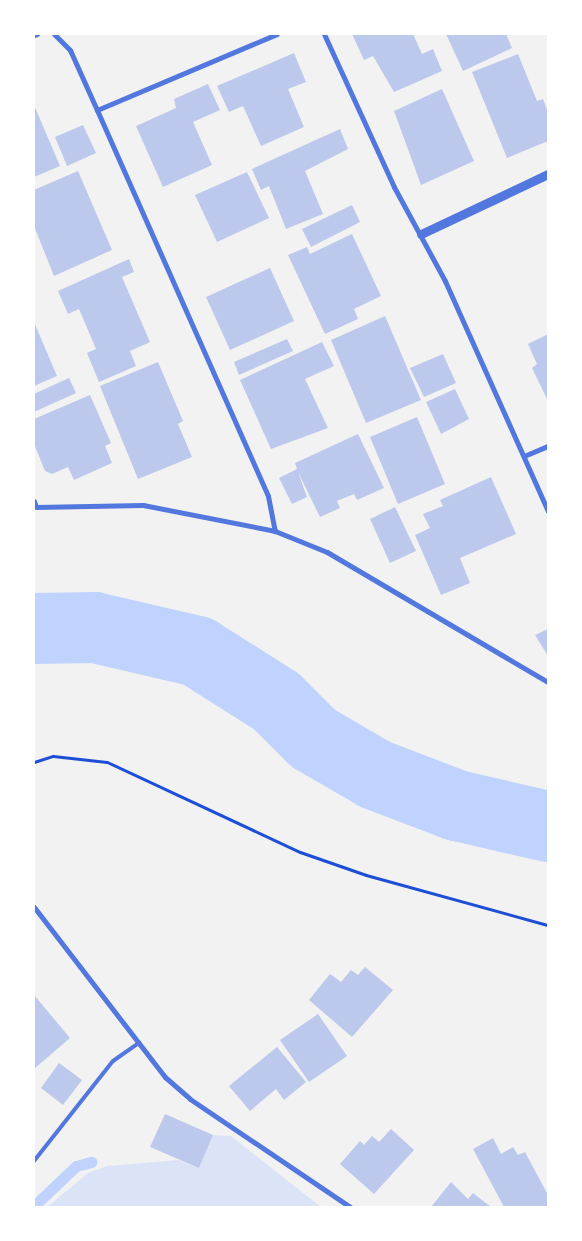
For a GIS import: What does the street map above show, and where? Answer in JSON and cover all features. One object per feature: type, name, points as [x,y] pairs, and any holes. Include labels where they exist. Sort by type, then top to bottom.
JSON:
[{"type":"street","points":[[54,34],[70,50],[268,496],[274,531]]},
{"type":"street","points":[[97,110],[277,34]]},
{"type":"street","points":[[324,34],[394,187],[421,234],[548,511]]},
{"type":"street","points":[[421,234],[548,174]]},
{"type":"street","points":[[524,456],[548,446]]},
{"type":"street","points":[[35,505],[143,504],[274,531],[327,552],[548,682]]},
{"type":"street","points":[[34,907],[165,1077],[190,1099],[350,1207]]},
{"type":"lane","points":[[34,1161],[113,1061],[138,1043]]},
{"type":"path","points":[[34,762],[53,756],[108,762],[300,852],[366,875],[548,925]]},
{"type":"shaded area","points":[[213,1135],[231,1136],[321,1207],[47,1207],[88,1173],[107,1166],[179,1160],[199,1168]]},
{"type":"building","points":[[352,34],[413,34],[422,54],[433,49],[442,71],[394,92],[373,56],[364,60]]},
{"type":"building","points":[[446,34],[506,34],[512,48],[463,71]]},
{"type":"building","points":[[294,53],[306,82],[288,89],[304,127],[261,146],[243,106],[229,112],[217,86]]},
{"type":"building","points":[[518,54],[537,101],[543,99],[548,112],[548,141],[507,158],[472,72]]},
{"type":"building","points":[[208,84],[220,110],[193,122],[212,165],[163,187],[136,126],[176,108],[174,99]]},
{"type":"building","points":[[442,89],[474,161],[421,185],[394,111]]},
{"type":"building","points":[[34,105],[60,166],[34,177]]},
{"type":"building","points":[[83,125],[96,153],[67,166],[55,137]]},
{"type":"building","points":[[340,129],[348,149],[305,171],[323,214],[286,229],[269,186],[261,190],[252,169]]},
{"type":"building","points":[[78,171],[112,250],[54,276],[34,226],[34,190]]},
{"type":"building","points":[[247,172],[269,218],[217,242],[195,195]]},
{"type":"building","points":[[352,205],[360,222],[311,247],[302,229]]},
{"type":"building","points":[[352,234],[381,296],[354,309],[358,319],[325,334],[288,255],[307,247],[310,254]]},
{"type":"building","points":[[129,259],[134,272],[122,277],[150,342],[130,351],[136,366],[99,382],[87,353],[96,349],[79,309],[68,314],[58,291]]},
{"type":"building","points":[[270,268],[294,321],[230,350],[206,297]]},
{"type":"building","points":[[385,316],[421,400],[366,423],[331,340]]},
{"type":"building","points":[[34,322],[57,376],[34,386]]},
{"type":"building","points":[[548,334],[548,401],[532,368],[537,364],[528,344]]},
{"type":"building","points":[[287,339],[293,351],[239,375],[234,362]]},
{"type":"building","points":[[322,342],[334,366],[305,379],[328,428],[271,449],[240,380]]},
{"type":"building","points":[[443,354],[456,383],[424,397],[410,368]]},
{"type":"building","points":[[158,362],[183,421],[178,424],[192,457],[138,479],[100,386]]},
{"type":"building","points":[[69,378],[76,393],[34,412],[34,394]]},
{"type":"building","points":[[455,389],[469,419],[441,434],[426,402]]},
{"type":"building","points":[[90,395],[111,443],[105,446],[112,463],[74,480],[68,467],[52,474],[45,471],[34,444],[34,419]]},
{"type":"building","points":[[417,417],[445,484],[398,504],[370,437]]},
{"type":"building","points":[[358,434],[384,488],[357,500],[354,494],[337,501],[340,508],[320,517],[298,472],[307,497],[292,504],[279,478],[297,469],[295,463]]},
{"type":"building","points":[[491,477],[516,534],[460,558],[470,583],[441,595],[415,535],[430,528],[423,514],[443,506],[440,500]]},
{"type":"building","points":[[395,507],[416,551],[390,563],[370,519]]},
{"type":"building","points":[[548,629],[548,656],[535,635]]},
{"type":"building","points":[[365,967],[393,990],[352,1037],[309,1000],[330,974],[341,982],[351,970],[358,975]]},
{"type":"building","points":[[34,995],[70,1038],[34,1069]]},
{"type":"building","points":[[318,1014],[347,1056],[309,1082],[280,1040]]},
{"type":"building","points":[[277,1047],[306,1082],[284,1100],[276,1089],[250,1111],[229,1086]]},
{"type":"building","points":[[59,1063],[82,1080],[63,1105],[41,1088]]},
{"type":"building","points":[[165,1114],[213,1135],[199,1168],[150,1147]]},
{"type":"building","points":[[391,1129],[414,1150],[374,1194],[340,1164],[360,1141],[364,1145],[372,1136],[379,1142]]},
{"type":"building","points":[[493,1138],[501,1154],[513,1147],[518,1155],[525,1152],[548,1195],[548,1207],[504,1207],[473,1149]]},
{"type":"building","points":[[451,1182],[468,1199],[473,1193],[491,1207],[431,1207]]},
{"type":"waterway","points":[[34,628],[94,627],[197,651],[276,701],[313,738],[375,774],[456,805],[548,826]]},
{"type":"waterway","points":[[34,1206],[76,1166],[91,1162]]}]
